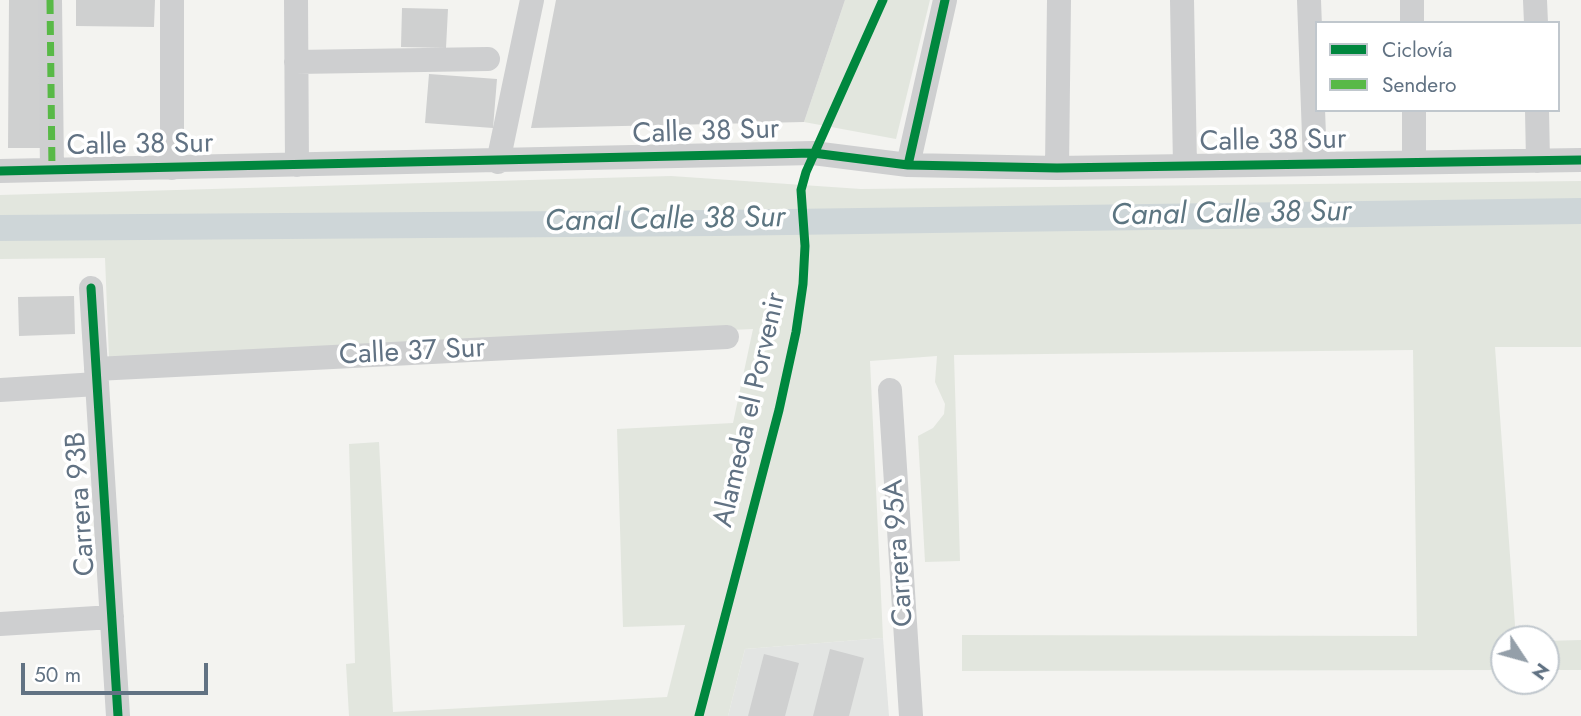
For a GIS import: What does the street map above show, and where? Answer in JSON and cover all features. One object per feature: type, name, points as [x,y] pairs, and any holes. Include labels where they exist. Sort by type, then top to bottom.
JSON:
[{"type":"street","points":[[50,0],[52,170]]},
{"type":"street","points":[[172,0],[172,168]]},
{"type":"street","points":[[296,0],[297,165]]},
{"type":"street","points":[[498,162],[532,0]]},
{"type":"street","points":[[908,165],[945,0]]},
{"type":"street","points":[[1057,168],[1059,0]]},
{"type":"street","points":[[1182,0],[1185,166]]},
{"type":"street","points":[[1309,0],[1315,163]]},
{"type":"street","points":[[1412,0],[1412,21]]},
{"type":"street","points":[[1535,0],[1535,21]]},
{"type":"street","points":[[296,62],[488,59]]},
{"type":"street","points":[[1414,112],[1414,162]]},
{"type":"street","points":[[1537,112],[1538,161]]},
{"type":"street","name":"Calle 38 Sur","points":[[0,171],[813,153],[908,165],[1057,168],[1581,160]]},
{"type":"street","name":"Carrera 93B","points":[[91,288],[118,716]]},
{"type":"street","name":"Calle 37 Sur","points":[[0,390],[97,377],[727,337]]},
{"type":"street","name":"Carrera 95A","points":[[890,390],[911,716]]},
{"type":"street","points":[[0,624],[112,617]]},
{"type":"shaded area","points":[[845,0],[930,0],[896,139],[804,122]]},
{"type":"shaded area","points":[[671,176],[861,189],[1581,181],[1581,347],[1495,347],[1515,625],[1490,625],[1490,670],[962,671],[962,635],[1417,636],[1413,350],[954,355],[960,561],[925,562],[918,436],[933,428],[944,414],[945,404],[935,382],[937,356],[870,361],[883,638],[745,649],[728,716],[349,716],[346,664],[355,663],[349,444],[379,442],[393,712],[667,697],[685,625],[623,627],[617,429],[733,423],[753,329],[109,358],[105,258],[0,259],[0,195]]},
{"type":"shaded area","points":[[883,638],[889,716],[728,716],[745,649]]},
{"type":"shaded area","points":[[1581,640],[1581,670],[1560,670],[1560,641]]},
{"type":"building","points":[[9,0],[41,0],[40,148],[8,148]]},
{"type":"building","points":[[76,0],[155,0],[154,27],[76,26]]},
{"type":"building","points":[[556,0],[845,0],[804,122],[531,128]]},
{"type":"building","points":[[402,8],[448,9],[446,48],[401,47]]},
{"type":"building","points":[[429,74],[497,79],[493,128],[425,123]]},
{"type":"building","points":[[74,296],[75,334],[19,336],[18,297]]},
{"type":"building","points":[[830,649],[864,658],[849,716],[813,716]]},
{"type":"building","points":[[764,654],[799,663],[785,716],[748,716]]},
{"type":"waterway","name":"Canal Calle 38 Sur","points":[[0,228],[716,223],[1581,211]]},
{"type":"marked path","points":[[50,0],[52,170]]},
{"type":"cycle path","name":"Alameda el Porvenir","points":[[699,716],[779,410],[796,332],[805,246],[801,190],[806,172],[883,0]]},
{"type":"cycle path","points":[[908,165],[945,0]]},
{"type":"cycle path","points":[[0,171],[813,153],[908,165],[1057,168],[1581,160]]},
{"type":"cycle path","points":[[91,288],[118,716]]}]
